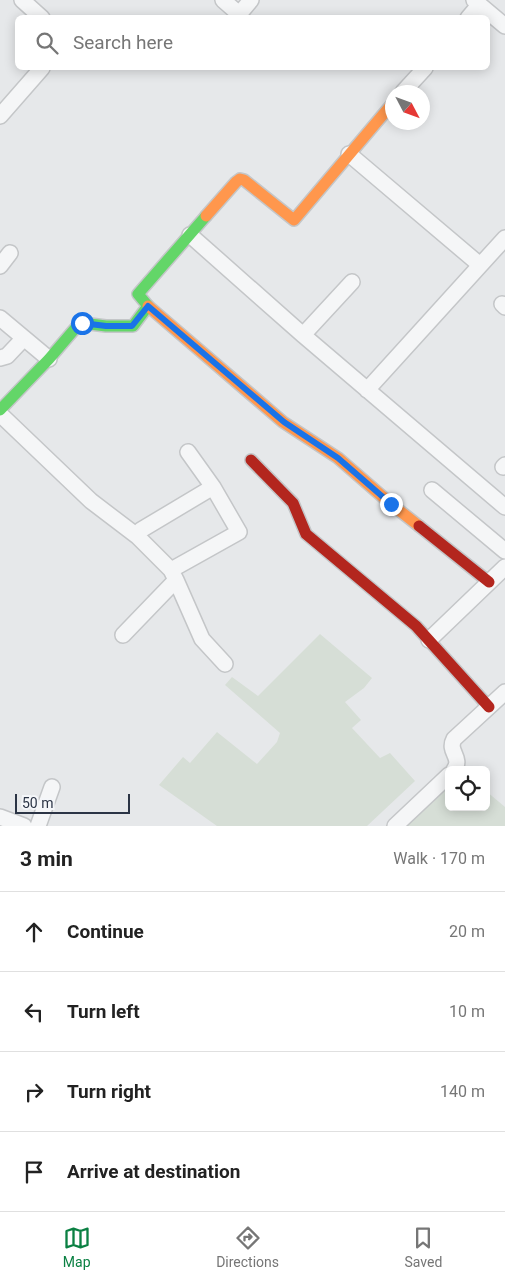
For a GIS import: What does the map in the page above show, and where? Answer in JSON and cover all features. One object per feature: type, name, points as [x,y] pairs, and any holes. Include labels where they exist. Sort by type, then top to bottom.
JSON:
[{"type":"street","points":[[22,0],[39,15]]},
{"type":"street","points":[[223,0],[237,15]]},
{"type":"street","points":[[239,15],[251,0]]},
{"type":"street","points":[[470,15],[476,2],[505,26]]},
{"type":"street","points":[[0,116],[40,70]]},
{"type":"street","points":[[409,85],[423,70]]},
{"type":"street","points":[[385,112],[294,220],[244,180],[240,179],[138,294],[148,306],[284,422],[338,458],[391,504],[489,582]]},
{"type":"street","points":[[349,154],[480,265]]},
{"type":"street","points":[[190,235],[303,336],[505,507]]},
{"type":"street","points":[[367,390],[505,238]]},
{"type":"street","points":[[0,266],[10,253]]},
{"type":"street","points":[[303,336],[352,282]]},
{"type":"street","points":[[148,306],[132,326],[79,324],[0,412],[91,501],[137,536],[174,575],[202,638],[225,664]]},
{"type":"street","points":[[0,318],[49,359]]},
{"type":"street","points":[[0,358],[7,356],[24,338]]},
{"type":"street","points":[[124,635],[174,575],[239,532],[213,486],[188,452]]},
{"type":"street","points":[[251,460],[293,503],[306,534],[416,626],[489,707]]},
{"type":"street","points":[[137,536],[140,530],[213,486]]},
{"type":"street","points":[[432,490],[505,551]]},
{"type":"street","points":[[429,640],[505,567]]},
{"type":"street","points":[[456,766],[458,763],[452,743],[454,739],[505,692]]},
{"type":"street","points":[[395,826],[445,778]]},
{"type":"street","points":[[38,826],[52,787]]},
{"type":"street","points":[[0,817],[24,826]]},
{"type":"shaded area","points":[[320,634],[372,678],[364,688],[345,702],[361,720],[352,728],[380,758],[390,753],[415,781],[367,826],[217,826],[159,785],[183,757],[190,763],[217,732],[257,764],[277,742],[280,733],[225,685],[232,677],[258,696]]},
{"type":"shaded area","points":[[445,789],[445,811],[490,811],[490,794],[505,807],[505,826],[406,826]]},
{"type":"traffic: fast","points":[[0,410],[49,359],[79,324],[133,326],[148,306],[138,294],[206,216]]},
{"type":"traffic: slow","points":[[206,216],[240,179],[244,180],[294,220],[385,112]]},
{"type":"traffic: slow","points":[[148,306],[283,422],[338,458],[419,526]]},
{"type":"traffic: jam","points":[[251,460],[293,503],[306,534],[416,626],[489,707]]},
{"type":"traffic: jam","points":[[419,526],[489,582]]},
{"type":"route","points":[[82,323],[106,326],[132,326],[148,306],[284,422],[338,458],[391,504]]}]
